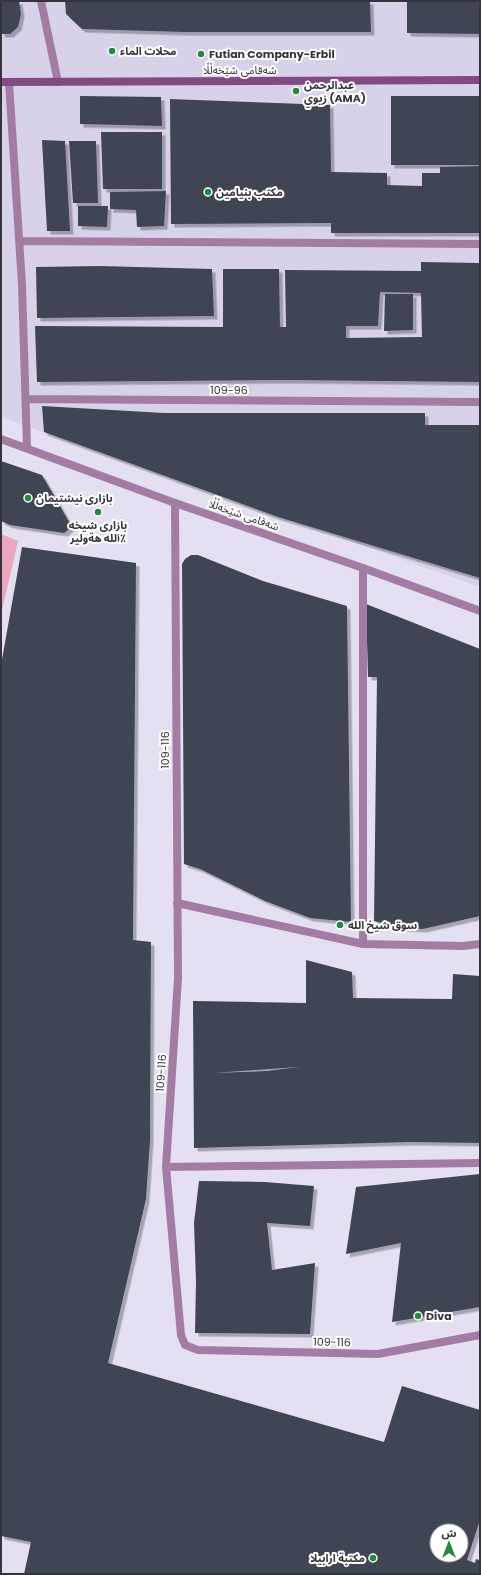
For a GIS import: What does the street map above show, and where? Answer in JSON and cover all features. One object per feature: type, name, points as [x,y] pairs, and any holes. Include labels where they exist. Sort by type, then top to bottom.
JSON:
[{"type":"main road","name":"شەقامی شێخەڵڵا","points":[[5,82],[480,80]]},
{"type":"street","points":[[41,1],[58,82]]},
{"type":"street","points":[[5,82],[20,241],[28,448]]},
{"type":"street","points":[[20,241],[480,244]]},
{"type":"street","name":"109-96","points":[[26,399],[480,402]]},
{"type":"street","name":"شەقامی شێخەڵڵا","points":[[1,439],[175,503],[363,568],[480,611]]},
{"type":"street","name":"109-116","points":[[175,503],[178,978],[166,1167],[181,1335],[185,1345],[198,1350],[378,1354],[480,1335]]},
{"type":"street","points":[[363,568],[363,944]]},
{"type":"street","points":[[178,903],[363,944],[463,946],[480,944]]},
{"type":"street","points":[[166,1167],[480,1162]]},
{"type":"shaded area","points":[[1,1],[480,1],[480,587],[1,417]]},
{"type":"shaded area","points":[[1,534],[18,541],[1,615]]},
{"type":"building","points":[[1,1],[19,1],[21,14],[18,27],[10,34],[1,34]]},
{"type":"building","points":[[65,1],[370,1],[371,32],[185,32],[82,29],[66,14]]},
{"type":"building","points":[[407,1],[480,1],[480,34],[407,33]]},
{"type":"building","points":[[80,96],[161,97],[162,126],[80,124]]},
{"type":"building","points":[[391,96],[480,96],[480,165],[391,165]]},
{"type":"building","points":[[170,99],[330,105],[331,172],[387,173],[387,185],[422,186],[422,173],[440,173],[440,167],[480,166],[480,233],[331,233],[331,223],[171,224]]},
{"type":"building","points":[[101,132],[162,132],[162,189],[103,189]]},
{"type":"building","points":[[42,140],[65,141],[70,231],[47,231]]},
{"type":"building","points":[[69,141],[96,141],[98,203],[73,203]]},
{"type":"building","points":[[166,191],[164,226],[137,227],[136,210],[110,209],[110,192]]},
{"type":"building","points":[[78,206],[108,206],[107,227],[78,226]]},
{"type":"building","points":[[421,262],[480,263],[480,382],[288,380],[37,382],[35,326],[223,327],[223,269],[279,269],[280,327],[286,327],[285,270],[421,271]],"holes":[[[380,292],[421,293],[422,337],[346,338],[346,326],[378,326]]]},
{"type":"building","points":[[99,266],[212,269],[214,316],[37,318],[36,267]]},
{"type":"building","points":[[385,294],[413,294],[413,330],[384,331]]},
{"type":"building","points":[[42,406],[164,413],[425,413],[425,425],[480,425],[480,578],[278,517],[44,432]]},
{"type":"building","name":"بازاری نیشتیمان","points":[[1,461],[42,475],[72,527],[64,533],[10,525],[1,521]]},
{"type":"building","points":[[22,547],[136,563],[133,940],[151,942],[150,1140],[146,1199],[108,1363],[384,1442],[402,1386],[480,1410],[480,1520],[469,1554],[469,1523],[429,1523],[429,1563],[469,1563],[469,1561],[475,1563],[476,1559],[479,1560],[479,1574],[24,1574],[31,1542],[1,1536],[1,665]]},
{"type":"building","points":[[191,555],[198,555],[263,581],[347,606],[351,922],[310,918],[265,901],[200,869],[184,864],[182,564],[185,559]]},
{"type":"building","points":[[366,604],[480,649],[480,916],[423,929],[402,928],[374,921],[377,677],[368,677]]},
{"type":"building","points":[[306,960],[352,972],[353,998],[452,999],[453,974],[480,976],[480,1143],[411,1142],[194,1148],[193,1001],[306,1003]],"holes":[[[299,1067],[267,1071],[213,1073]]]},
{"type":"building","points":[[480,1174],[480,1307],[392,1322],[401,1243],[346,1254],[356,1187]]},
{"type":"building","points":[[199,1181],[265,1182],[314,1186],[310,1226],[267,1223],[272,1270],[315,1263],[310,1334],[195,1333],[196,1281],[194,1223]]},
{"type":"place","name":"محلات الماء","points":[[112,51]]},
{"type":"place","name":"Futian Company-Erbil","points":[[201,54]]},
{"type":"place","name":"عبدالرحمن زيوي (AMA)","points":[[296,91]]},
{"type":"place","name":"مكتب بنيامين","points":[[208,192]]},
{"type":"place","name":"بازاری نیشتیمان","points":[[28,498]]},
{"type":"place","name":"بازاری شیخه الله هةولیر٪","points":[[98,512]]},
{"type":"place","name":"سوق شيخ الله","points":[[340,925]]},
{"type":"place","name":"Diva","points":[[418,1316]]},
{"type":"place","name":"مكتبة ارابيلا","points":[[373,1558]]}]
